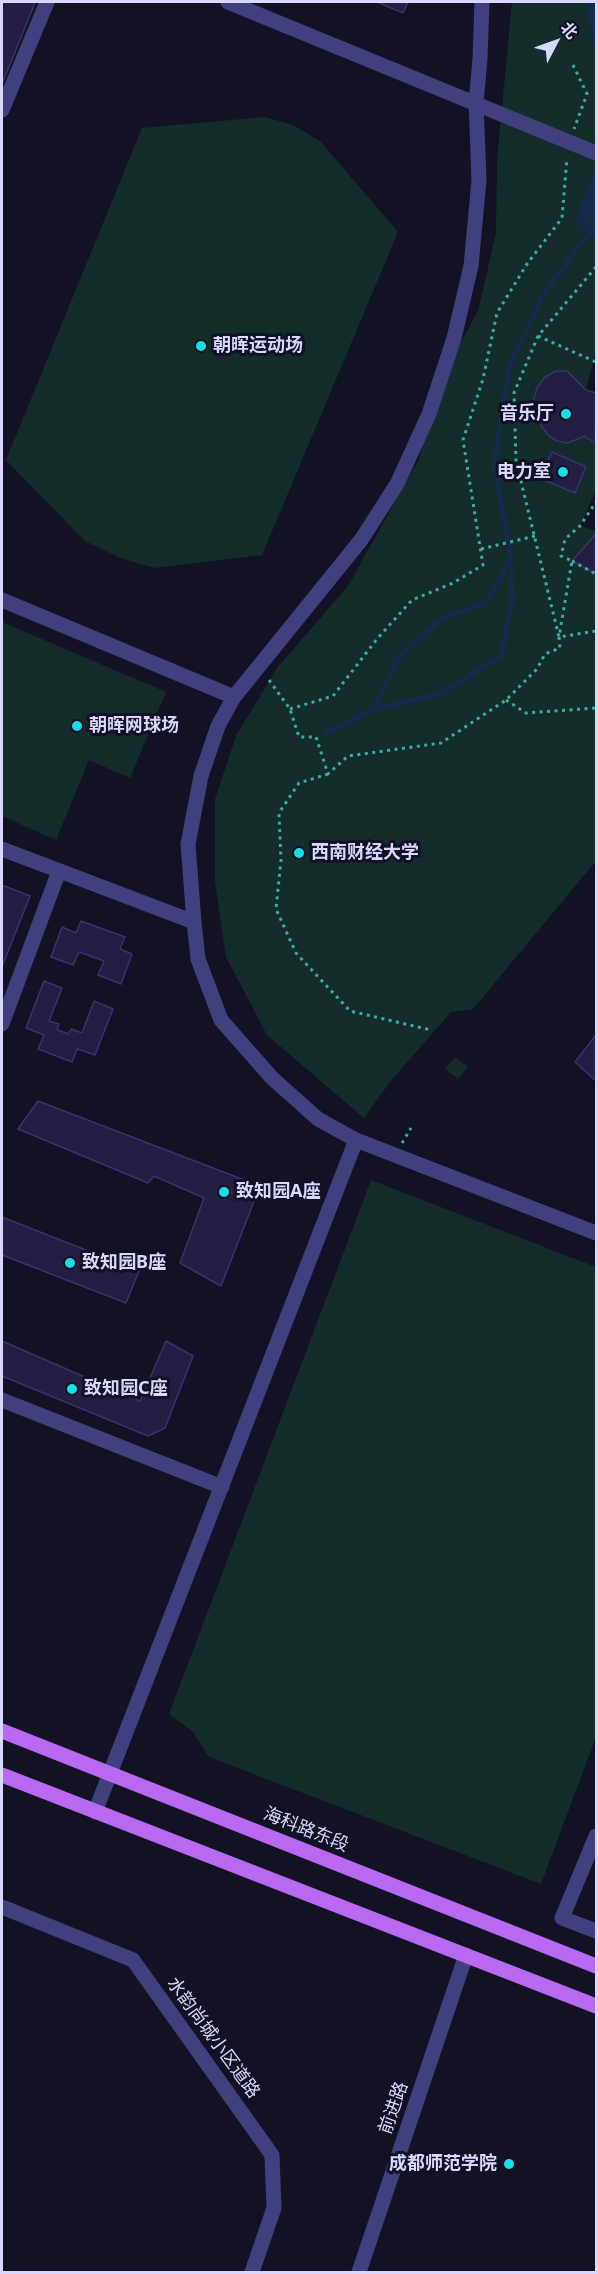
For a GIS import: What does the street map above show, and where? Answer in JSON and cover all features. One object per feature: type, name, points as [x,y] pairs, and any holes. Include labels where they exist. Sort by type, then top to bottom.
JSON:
[{"type":"main road","name":"海科路东段","points":[[2,1731],[597,1966]]},
{"type":"main road","points":[[2,1775],[597,2006]]},
{"type":"street","points":[[2,110],[47,2]]},
{"type":"street","points":[[228,2],[597,153]]},
{"type":"street","points":[[482,2],[476,103],[479,180],[471,266],[454,338],[429,414],[397,484],[362,540],[258,667],[234,698],[218,726],[201,776],[188,844],[194,922],[198,959],[221,1020],[272,1078],[318,1119],[356,1140],[597,1233]]},
{"type":"street","points":[[2,600],[234,698]]},
{"type":"street","points":[[2,849],[194,922]]},
{"type":"street","points":[[2,1024],[59,871]]},
{"type":"street","points":[[95,1812],[356,1140]]},
{"type":"street","points":[[2,1400],[222,1487]]},
{"type":"street","points":[[597,1836],[562,1918],[597,1931]]},
{"type":"street","name":"水韵尚城小区道路","points":[[2,1907],[133,1960],[273,2155],[274,2208],[252,2272]]},
{"type":"street","name":"前进路","points":[[359,2272],[466,1955]]},
{"type":"path","points":[[290,709],[333,696],[377,639],[412,600],[453,583],[483,565],[464,440],[483,379],[498,313],[527,264],[562,218],[569,141],[587,94],[573,65]]},
{"type":"path","points":[[431,1030],[350,1011],[296,953],[276,909],[281,860],[279,813],[299,783],[328,774],[348,756],[441,744],[506,700],[537,669],[545,654],[560,648],[516,461],[514,393],[538,336],[597,267]]},
{"type":"path","points":[[538,336],[597,362]]},
{"type":"path","points":[[597,502],[580,526],[565,539],[561,556],[597,574]]},
{"type":"path","points":[[481,549],[535,536]]},
{"type":"path","points":[[559,637],[572,561]]},
{"type":"path","points":[[559,637],[597,631]]},
{"type":"path","points":[[258,667],[290,709],[298,737],[316,737],[328,774]]},
{"type":"path","points":[[506,700],[526,713],[597,708]]},
{"type":"green space","points":[[512,2],[596,2],[596,354],[586,390],[567,371],[556,371],[544,378],[537,388],[532,405],[549,437],[568,443],[585,436],[596,443],[596,490],[580,526],[596,531],[596,534],[573,561],[596,574],[596,861],[473,1009],[451,1012],[390,1082],[364,1118],[267,1035],[226,957],[215,881],[215,799],[236,736],[277,668],[348,586],[419,459],[441,378],[478,311],[496,233],[497,160]]},
{"type":"green space","name":"朝晖运动场","points":[[265,117],[293,125],[320,141],[398,232],[262,555],[155,568],[120,558],[85,541],[6,460],[142,128]]},
{"type":"green space","name":"朝晖网球场","points":[[2,622],[166,692],[130,778],[89,760],[56,840],[2,816]]},
{"type":"green space","points":[[455,1057],[468,1067],[458,1079],[445,1069]]},
{"type":"green space","points":[[371,1180],[596,1267],[596,1737],[541,1884],[209,1757],[193,1732],[169,1714]]},
{"type":"water","points":[[585,2],[596,2],[596,54]]},
{"type":"water","points":[[596,167],[596,240],[575,222]]},
{"type":"building","points":[[2,2],[35,3],[2,84]]},
{"type":"building","points":[[377,2],[408,2],[403,13]]},
{"type":"building","name":"音乐厅","points":[[556,371],[567,371],[586,390],[596,393],[595,443],[585,436],[568,443],[557,441],[549,436],[540,424],[532,405],[537,388],[544,378]]},
{"type":"building","name":"电力室","points":[[552,452],[586,467],[575,493],[539,478]]},
{"type":"building","points":[[596,534],[596,574],[572,561]]},
{"type":"building","points":[[2,885],[30,896],[2,967]]},
{"type":"building","points":[[81,921],[125,937],[120,949],[132,954],[121,984],[98,975],[104,961],[79,952],[73,965],[51,957],[62,927],[76,933]]},
{"type":"building","points":[[44,981],[62,988],[49,1021],[59,1024],[57,1030],[69,1034],[71,1029],[82,1033],[94,1001],[113,1009],[95,1055],[77,1049],[72,1062],[38,1049],[44,1035],[26,1028]]},
{"type":"building","points":[[596,1035],[596,1081],[575,1062]]},
{"type":"building","name":"致知园A座","points":[[38,1101],[260,1186],[221,1286],[180,1263],[204,1198],[154,1176],[148,1183],[18,1129]]},
{"type":"building","name":"致知园B座","points":[[2,1217],[139,1271],[126,1303],[2,1255]]},
{"type":"building","name":"致知园C座","points":[[2,1341],[140,1401],[166,1341],[193,1356],[165,1428],[148,1436],[2,1376]]},
{"type":"waterway","points":[[326,733],[374,709],[439,694],[501,656],[512,601],[511,557],[494,465],[509,368],[543,295],[589,233]]},
{"type":"waterway","points":[[374,709],[398,658],[444,617],[487,602],[510,559]]},
{"type":"place","name":"朝晖运动场","points":[[201,346]]},
{"type":"place","name":"音乐厅","points":[[566,414]]},
{"type":"place","name":"电力室","points":[[563,472]]},
{"type":"place","name":"朝晖网球场","points":[[77,726]]},
{"type":"place","name":"西南财经大学","points":[[299,853]]},
{"type":"place","name":"致知园A座","points":[[224,1192]]},
{"type":"place","name":"致知园B座","points":[[70,1263]]},
{"type":"place","name":"致知园C座","points":[[72,1389]]},
{"type":"place","name":"成都师范学院","points":[[509,2164]]}]
